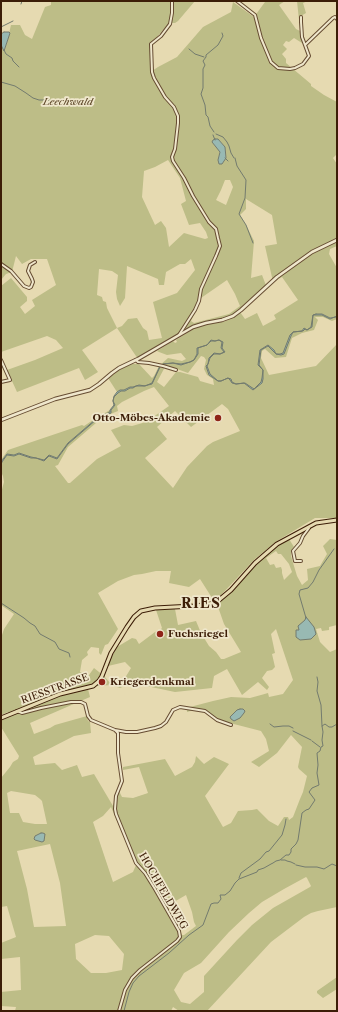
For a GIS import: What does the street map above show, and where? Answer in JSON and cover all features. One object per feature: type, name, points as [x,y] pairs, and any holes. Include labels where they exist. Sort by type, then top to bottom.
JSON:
[{"type":"main road","name":"RIESSTRASSE","points":[[1,718],[60,694],[93,686],[99,681],[116,644],[127,627],[141,611],[160,607],[181,607],[211,604],[219,600],[230,590],[262,555],[277,544],[310,525],[322,521],[337,520]]},
{"type":"street","points":[[172,1],[170,24],[161,36],[151,44],[152,72],[165,97],[174,107],[178,116],[175,149],[172,157],[173,161],[184,178],[192,196],[209,222],[216,229],[219,244],[219,249],[201,289],[199,301],[179,335]]},
{"type":"street","points":[[237,1],[255,15],[261,38],[271,62],[276,68],[294,68],[303,64],[309,56],[302,37],[301,17]]},
{"type":"street","points":[[305,45],[332,18],[335,17],[337,19]]},
{"type":"street","points":[[1,420],[55,400],[90,390],[115,371],[196,326],[233,316],[277,277],[312,252],[337,240]]},
{"type":"street","points":[[1,264],[8,269],[24,286],[29,288],[33,282],[28,271],[30,265],[35,262]]},
{"type":"street","points":[[1,360],[10,380],[1,382]]},
{"type":"street","points":[[136,360],[138,362],[164,366],[176,370]]},
{"type":"street","points":[[300,561],[295,561],[293,551],[300,543],[310,525]]},
{"type":"street","points":[[17,712],[22,713],[71,702],[81,702],[85,704],[88,716],[91,720],[115,730],[126,732],[144,732],[161,726],[166,722],[173,710],[180,707],[205,711],[217,720],[231,725]]},
{"type":"street","name":"HOCHFELDWEG","points":[[115,730],[118,733],[118,753],[122,781],[116,796],[116,814],[136,863],[145,873],[155,889],[179,931],[180,937],[177,942],[140,970],[132,978],[125,990],[119,1011]]},
{"type":"street","points":[[118,737],[126,732]]},
{"type":"green space","name":"Leechwald","points":[[51,1],[195,1],[178,21],[175,23],[169,23],[151,44],[152,71],[177,57],[203,27],[231,12],[233,2],[254,17],[265,2],[264,1],[285,1],[279,5],[296,29],[300,31],[302,43],[294,38],[289,42],[286,41],[283,45],[287,49],[282,54],[286,59],[286,63],[311,84],[311,86],[337,102],[337,154],[333,158],[337,164],[337,246],[330,249],[329,254],[337,268],[337,319],[332,321],[323,317],[315,317],[318,320],[314,330],[302,333],[292,338],[286,357],[275,358],[265,349],[262,351],[261,358],[269,375],[316,366],[337,344],[337,518],[315,518],[277,541],[255,559],[214,601],[200,579],[189,587],[169,583],[171,571],[156,571],[134,575],[118,581],[98,593],[118,629],[108,644],[105,645],[101,655],[99,653],[99,648],[91,647],[87,652],[88,655],[82,660],[80,672],[89,675],[94,668],[111,684],[125,678],[131,668],[125,662],[108,666],[109,662],[117,647],[132,638],[136,639],[139,644],[162,628],[156,610],[175,609],[178,625],[196,621],[209,646],[221,659],[241,652],[224,624],[217,604],[264,556],[282,542],[289,539],[294,547],[291,551],[291,556],[297,576],[302,585],[308,580],[307,569],[320,566],[327,554],[323,546],[330,539],[337,540],[337,625],[329,627],[329,630],[322,631],[321,628],[316,629],[320,642],[330,652],[337,649],[337,907],[311,913],[271,942],[207,1011],[179,1011],[173,1007],[171,1011],[15,1011],[16,1007],[1,1006],[1,992],[21,990],[20,957],[1,959],[1,943],[16,937],[7,906],[1,907],[1,778],[19,756],[1,727],[1,720],[11,716],[8,712],[1,715],[1,638],[4,629],[14,614],[1,605],[1,493],[4,482],[1,472],[1,465],[8,454],[1,462],[1,460],[8,450],[82,425],[84,426],[110,410],[111,411],[114,405],[114,397],[117,392],[108,378],[125,367],[132,364],[139,364],[152,378],[159,366],[168,358],[182,361],[186,359],[181,353],[167,355],[157,351],[173,341],[175,343],[177,342],[176,340],[195,328],[226,321],[240,312],[245,319],[257,313],[263,326],[276,319],[274,315],[298,300],[282,277],[273,282],[265,246],[277,244],[272,215],[246,199],[246,209],[240,215],[254,241],[251,278],[262,275],[267,288],[255,299],[253,297],[233,316],[196,326],[138,359],[117,328],[82,350],[98,372],[85,380],[79,368],[17,392],[7,370],[63,348],[56,340],[47,336],[1,352],[1,286],[11,278],[27,297],[27,301],[20,307],[25,314],[35,306],[32,300],[56,285],[47,259],[31,259],[22,264],[16,256],[12,272],[6,274],[1,280],[1,45],[4,51],[11,25],[20,25],[25,35],[32,39],[45,7],[51,5]],"holes":[[[218,139],[225,147],[226,158],[222,164],[219,164],[218,160],[220,151],[212,142],[213,140]],[[168,160],[180,178],[186,201],[181,204],[189,225],[200,223],[208,238],[205,239],[184,233],[169,247],[166,228],[161,221],[155,225],[142,197],[144,171]],[[225,180],[230,180],[233,187],[226,205],[216,200]],[[191,259],[195,270],[177,293],[153,302],[162,338],[149,340],[147,331],[143,328],[137,318],[128,319],[122,326],[117,328],[107,308],[106,302],[103,301],[102,297],[97,295],[99,269],[112,271],[118,275],[116,292],[120,306],[125,298],[127,266],[158,279],[159,285],[164,285],[166,272],[180,264],[185,264]],[[227,280],[240,306],[229,314],[194,323],[191,321],[201,298]],[[201,356],[206,360],[204,369],[207,375],[213,379],[214,385],[200,381],[198,377],[180,372],[176,372],[164,387],[157,382],[166,365],[188,373]],[[154,387],[169,406],[146,422],[132,426],[124,425],[111,430],[121,446],[97,459],[70,483],[68,483],[55,466],[58,465],[68,447],[103,417],[118,411],[117,406],[122,402]],[[222,404],[228,409],[240,431],[207,446],[187,467],[173,488],[145,458],[167,439],[157,427],[175,411],[191,427]],[[276,551],[278,554],[281,554],[289,564],[292,572],[284,580],[281,567],[276,568],[274,564],[270,565],[266,558]],[[276,629],[293,680],[283,694],[269,697],[268,693],[250,698],[231,697],[190,707],[187,709],[187,712],[194,710],[202,711],[223,724],[226,722],[261,731],[266,739],[269,751],[251,762],[259,767],[277,753],[291,735],[302,747],[298,767],[307,776],[303,792],[293,817],[289,820],[288,817],[284,817],[278,826],[269,821],[257,809],[238,811],[231,823],[223,827],[205,796],[229,764],[214,757],[204,764],[196,756],[192,767],[175,776],[165,759],[123,767],[123,770],[139,767],[148,793],[133,798],[122,797],[118,789],[113,806],[94,774],[82,777],[77,765],[62,770],[55,763],[35,765],[33,757],[74,736],[91,733],[90,722],[88,721],[87,716],[55,725],[34,734],[30,723],[90,697],[88,689],[97,686],[111,685],[120,688],[132,683],[175,692],[212,688],[214,676],[227,669],[242,695],[258,682],[267,690],[269,687],[262,678],[267,671],[272,670],[275,667],[272,654],[275,653],[271,634]],[[11,791],[35,795],[40,799],[42,801],[47,824],[23,822],[19,813],[10,813],[7,793]],[[111,807],[136,865],[133,872],[113,882],[93,822],[103,816]],[[41,833],[44,834],[44,841],[42,842],[35,840],[34,837]],[[50,844],[60,883],[66,926],[34,927],[27,889],[17,851]],[[306,877],[307,878],[311,886],[310,887],[273,908],[252,925],[204,976],[204,992],[190,1004],[181,1002],[174,990],[184,973],[201,963],[229,932],[262,902]],[[186,895],[196,926],[182,935],[167,906]],[[95,935],[109,936],[124,954],[122,970],[106,973],[91,973],[76,959],[75,944]]]},
{"type":"green space","points":[[297,1],[308,1],[303,3],[306,13],[301,16],[300,21],[299,20]]},
{"type":"green space","points":[[337,977],[337,989],[323,998],[317,993],[317,991]]},
{"type":"water","points":[[4,32],[10,33],[4,51],[1,45],[1,34]]},
{"type":"water","points":[[215,139],[218,139],[225,147],[226,158],[222,164],[219,164],[218,160],[220,152],[212,142]]},
{"type":"water","points":[[322,314],[330,318],[334,317],[330,319],[322,315],[313,315]]},
{"type":"water","points":[[293,332],[284,354],[281,355],[276,354],[283,353],[290,335]]},
{"type":"water","points":[[219,340],[223,342],[222,348],[225,352],[220,354],[224,352],[221,348],[222,342]]},
{"type":"water","points":[[207,345],[198,348],[198,354],[194,360],[197,354],[197,348]]},
{"type":"water","points":[[268,345],[276,354],[268,346],[261,350],[259,365],[263,370],[258,365],[260,350]]},
{"type":"water","points":[[214,353],[220,354],[214,354],[210,358],[208,364],[209,358]]},
{"type":"water","points":[[163,364],[152,384],[146,385],[152,383],[160,366]]},
{"type":"water","points":[[208,364],[207,366],[210,374],[218,381],[209,375],[206,366]]},
{"type":"water","points":[[263,370],[262,383],[253,390],[244,383],[254,389],[261,382]]},
{"type":"water","points":[[136,386],[125,391],[121,391],[114,397],[113,401],[114,396],[120,390]]},
{"type":"water","points":[[113,401],[115,405],[111,410],[111,413],[97,419],[68,444],[57,459],[49,456],[44,461],[36,458],[44,460],[49,455],[57,458],[68,443],[96,419],[110,412],[110,410],[114,405]]},
{"type":"water","points":[[19,453],[36,458],[19,454],[14,456],[7,455],[1,465],[1,462],[7,454],[14,455]]},
{"type":"water","points":[[306,617],[314,627],[316,634],[311,639],[300,640],[296,637],[296,630],[299,630],[298,626],[305,620]]},
{"type":"water","points":[[240,709],[245,711],[240,718],[234,721],[231,719],[230,717]]},
{"type":"water","points":[[41,833],[45,834],[44,841],[42,842],[34,839],[35,836]]},
{"type":"waterway","points":[[1,27],[13,21]]},
{"type":"waterway","points":[[214,132],[206,115],[205,105],[201,94],[203,88],[203,69],[205,65],[203,61],[206,55],[218,45],[223,36],[222,33]]},
{"type":"waterway","points":[[189,49],[195,54],[204,57]]},
{"type":"waterway","points":[[4,50],[19,67]]},
{"type":"waterway","points":[[1,82],[15,86],[33,98],[39,100],[53,100],[57,102]]},
{"type":"waterway","points":[[216,134],[223,137],[227,142],[234,158]]},
{"type":"waterway","points":[[213,135],[215,140]]},
{"type":"waterway","points":[[225,158],[228,161]]},
{"type":"waterway","points":[[235,158],[237,166],[246,180],[245,198],[239,214],[246,225],[253,243]]},
{"type":"waterway","points":[[306,618],[299,594],[300,590],[308,588],[313,582],[319,570],[334,549]]},
{"type":"waterway","points":[[1,603],[35,626],[40,634],[55,642],[59,649],[69,653],[70,657]]},
{"type":"waterway","points":[[317,677],[317,691],[321,705],[322,726]]},
{"type":"waterway","points":[[270,724],[274,727],[289,726],[293,728]]},
{"type":"waterway","points":[[124,1011],[133,983],[139,976],[203,925],[211,904],[218,903],[221,899],[220,895],[225,895],[230,891],[239,879],[257,872],[258,870],[280,860],[286,855],[289,855],[291,849],[298,840],[302,813],[309,809],[315,800],[309,792],[312,788],[319,785],[317,773],[317,753],[323,746],[322,726],[325,724],[332,727],[337,724]]},
{"type":"waterway","points":[[293,731],[311,740]]},
{"type":"waterway","points":[[312,741],[320,747]]},
{"type":"waterway","points":[[239,878],[241,873],[269,851],[282,835],[286,819]]},
{"type":"waterway","points":[[281,860],[295,864]]},
{"type":"waterway","points":[[296,865],[324,869],[332,864],[337,866]]},
{"type":"place","name":"Otto-Möbes-Akademie","points":[[218,418]]},
{"type":"place","name":"Fuchsriegel","points":[[160,634]]},
{"type":"place","name":"Kriegerdenkmal","points":[[102,682]]},
{"type":"district","name":"RIES","points":[[201,604]]}]
